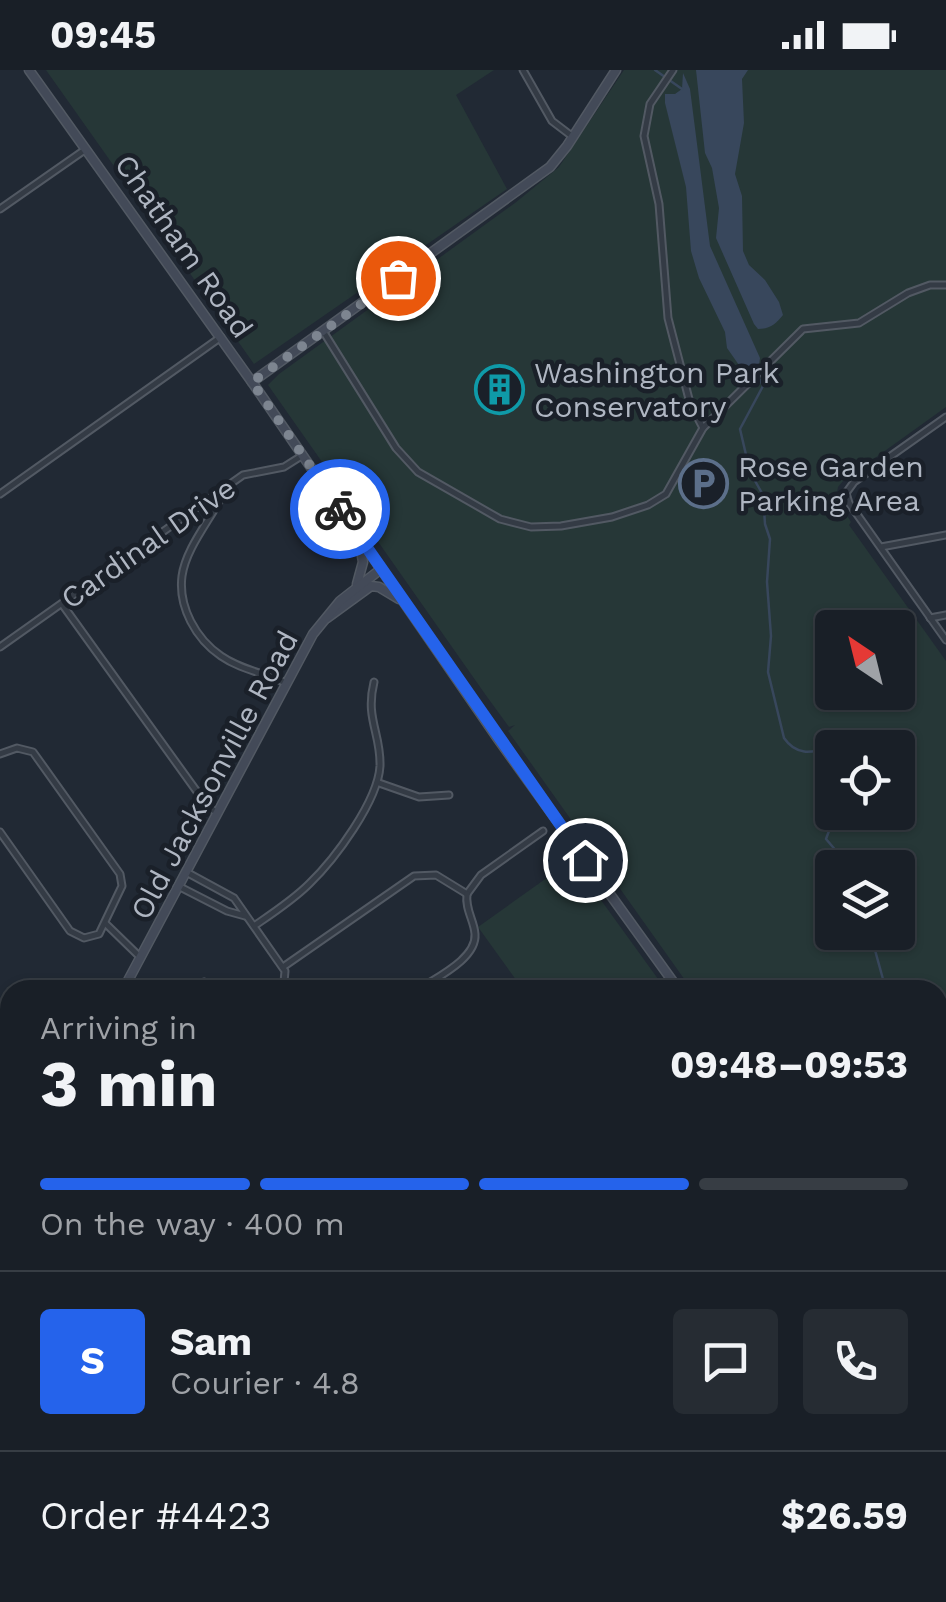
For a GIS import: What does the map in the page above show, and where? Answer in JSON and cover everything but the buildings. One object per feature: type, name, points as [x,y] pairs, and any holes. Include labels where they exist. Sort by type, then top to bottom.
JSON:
[{"type":"main road","name":"Chatham Road","points":[[29,70],[673,980]]},
{"type":"main road","points":[[252,382],[530,184],[560,156],[616,70]]},
{"type":"main road","points":[[354,588],[362,567],[358,535]]},
{"type":"main road","name":"Old Jacksonville Road","points":[[129,980],[323,620],[354,588],[381,569]]},
{"type":"main road","points":[[323,620],[371,586],[388,591],[405,604]]},
{"type":"street","points":[[523,70],[552,121],[573,137]]},
{"type":"street","points":[[672,71],[646,111],[644,136],[659,204],[668,318],[690,404],[703,428]]},
{"type":"street","points":[[0,209],[86,149]]},
{"type":"street","points":[[323,332],[406,461],[450,492],[509,522],[544,527],[578,525],[659,500],[673,483],[703,428],[803,329],[860,323],[908,293],[930,285],[946,285]]},
{"type":"street","points":[[0,494],[221,337]]},
{"type":"street","points":[[946,417],[854,482],[846,493],[946,640]]},
{"type":"street","name":"Cardinal Drive","points":[[0,647],[243,475],[284,468],[303,455]]},
{"type":"street","points":[[225,489],[182,576],[188,619],[222,657],[286,683]]},
{"type":"street","points":[[881,547],[946,535]]},
{"type":"street","points":[[62,604],[208,807],[219,813]]},
{"type":"street","points":[[930,618],[946,615]]},
{"type":"street","points":[[254,926],[318,875],[378,783],[380,756],[370,714],[374,682]]},
{"type":"street","points":[[0,754],[17,748],[34,752],[115,865],[122,886],[99,934],[84,938],[70,930],[0,832]]},
{"type":"street","points":[[378,783],[419,797],[449,795]]},
{"type":"street","points":[[432,980],[473,947],[475,931],[466,907],[466,894],[481,874],[542,831]]},
{"type":"street","points":[[188,873],[234,898],[283,967],[284,980]]},
{"type":"street","points":[[283,967],[414,876],[436,874],[466,894]]},
{"type":"street","points":[[180,887],[244,916]]},
{"type":"street","points":[[106,924],[142,959]]},
{"type":"shaded area","points":[[46,70],[494,70],[456,95],[507,189],[254,364]]},
{"type":"shaded area","points":[[624,70],[946,70],[946,407],[843,481],[836,498],[851,522],[849,525],[910,610],[815,610],[815,710],[915,710],[915,618],[946,661],[946,980],[685,980],[508,731],[515,725],[509,727],[485,694],[268,385],[559,167]]},
{"type":"shaded area","points":[[572,860],[659,980],[516,980],[478,927]]},
{"type":"water","points":[[696,70],[748,70],[742,79],[744,123],[735,174],[742,196],[743,251],[749,265],[779,302],[783,315],[766,328],[758,329],[754,324],[716,238],[719,208],[712,168],[705,153]]},
{"type":"water","points":[[683,73],[690,89],[710,246],[760,358],[759,365],[746,375],[727,348],[725,332],[699,278],[691,251],[686,187],[665,103],[665,94],[682,89]]},
{"type":"waterway","points":[[655,70],[682,89]]},
{"type":"waterway","points":[[754,369],[763,386],[740,429],[750,472],[763,495],[770,539],[768,672],[784,738],[794,748],[815,751]]},
{"type":"waterway","points":[[829,830],[826,839],[835,850]]},
{"type":"waterway","points":[[875,950],[883,980]]},
{"type":"way so far","points":[[340,509],[252,382],[398,278]]},
{"type":"place","name":"Washington Park Conservatory","points":[[499,389]]},
{"type":"place","name":"Rose Garden Parking Area","points":[[703,483]]},
{"type":"route","points":[[340,509],[585,860]]}]
